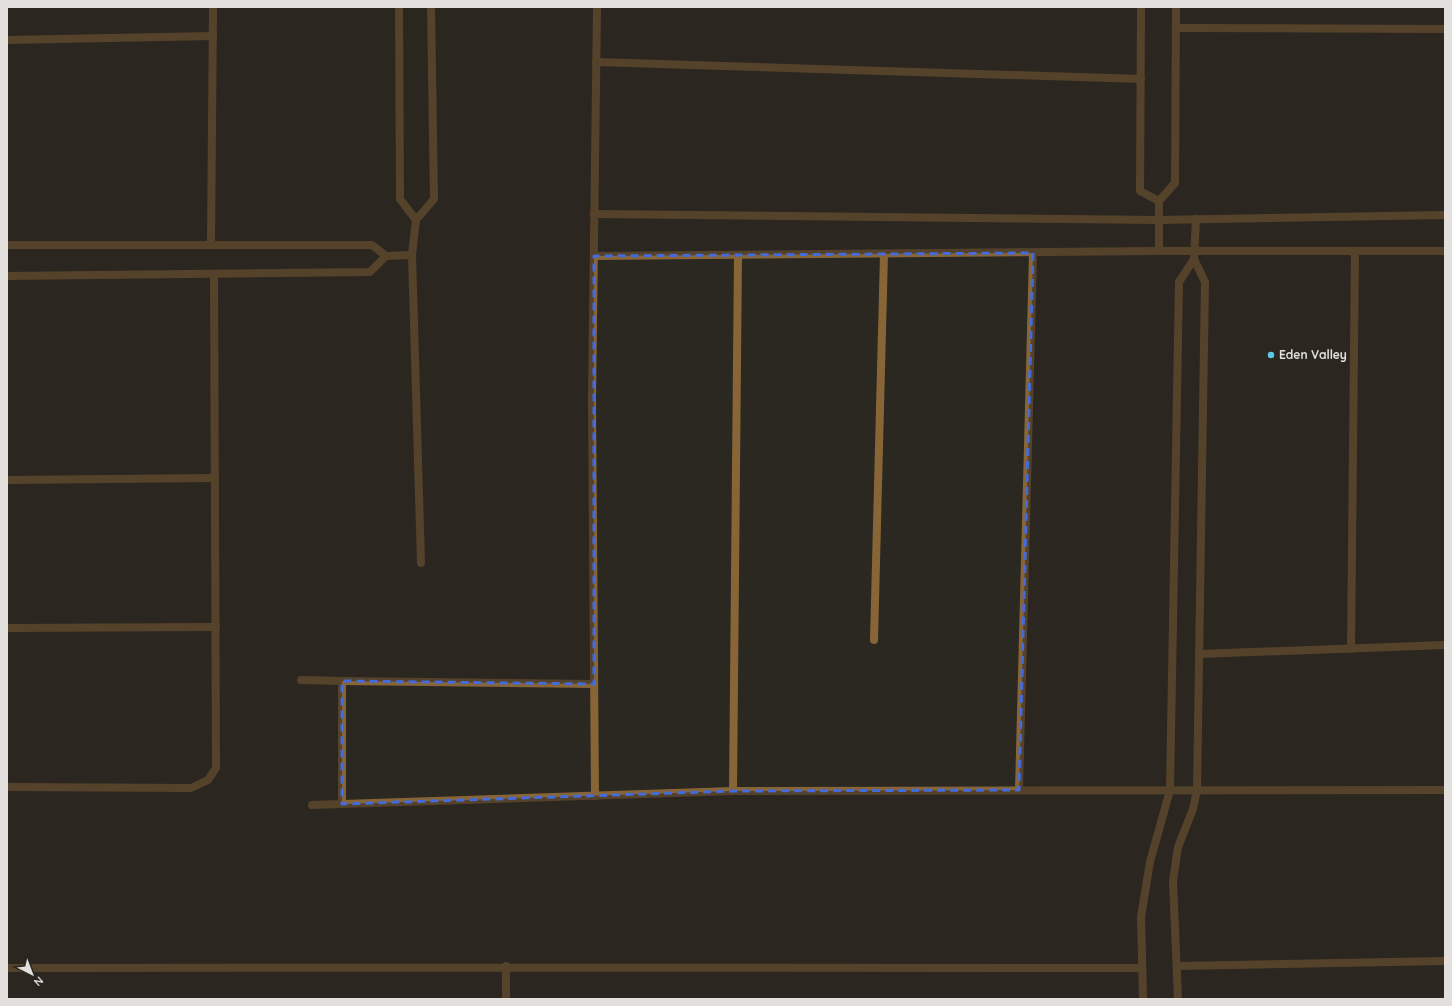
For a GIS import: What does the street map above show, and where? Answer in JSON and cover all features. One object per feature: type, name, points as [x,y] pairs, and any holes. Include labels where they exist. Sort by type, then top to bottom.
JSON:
[{"type":"street","points":[[211,245],[213,7]]},
{"type":"street","points":[[399,7],[400,199],[416,220]]},
{"type":"street","points":[[421,563],[412,255],[416,220],[434,199],[431,7]]},
{"type":"street","points":[[595,796],[592,400],[597,7]]},
{"type":"street","points":[[1141,7],[1140,191],[1159,201]]},
{"type":"street","points":[[1159,251],[1159,201],[1175,183],[1176,7]]},
{"type":"street","points":[[1176,28],[1445,29]]},
{"type":"street","points":[[7,40],[213,36]]},
{"type":"street","points":[[596,62],[1141,79]]},
{"type":"street","points":[[594,214],[1159,220],[1445,215]]},
{"type":"street","points":[[1178,999],[1172,881],[1178,846],[1193,809],[1197,790],[1205,282],[1195,255],[1196,220]]},
{"type":"street","points":[[7,245],[372,245],[386,256],[412,255]]},
{"type":"street","points":[[594,256],[1159,251],[1195,255],[1354,251],[1445,251]]},
{"type":"street","points":[[1351,648],[1354,251]]},
{"type":"street","points":[[1019,790],[1033,253]]},
{"type":"street","points":[[874,640],[884,254]]},
{"type":"street","points":[[733,791],[738,255]]},
{"type":"street","points":[[1143,999],[1141,917],[1150,862],[1170,790],[1179,282],[1195,255]]},
{"type":"street","points":[[7,276],[370,272],[386,256]]},
{"type":"street","points":[[7,787],[191,788],[208,780],[216,768],[214,274]]},
{"type":"street","points":[[7,480],[215,478]]},
{"type":"street","points":[[7,628],[216,627]]},
{"type":"street","points":[[1199,654],[1445,645]]},
{"type":"street","points":[[301,680],[594,684]]},
{"type":"street","points":[[342,681],[342,804]]},
{"type":"street","points":[[312,805],[733,791],[1445,790]]},
{"type":"street","points":[[1177,966],[1445,961]]},
{"type":"street","points":[[7,968],[506,966],[637,968],[1142,968]]},
{"type":"street","points":[[506,966],[506,999]]},
{"type":"highlighted area","points":[[1033,253],[1019,790],[733,791],[342,804],[342,681],[594,684],[594,256]]},
{"type":"place","name":"Eden Valley","points":[[1271,355]]}]
